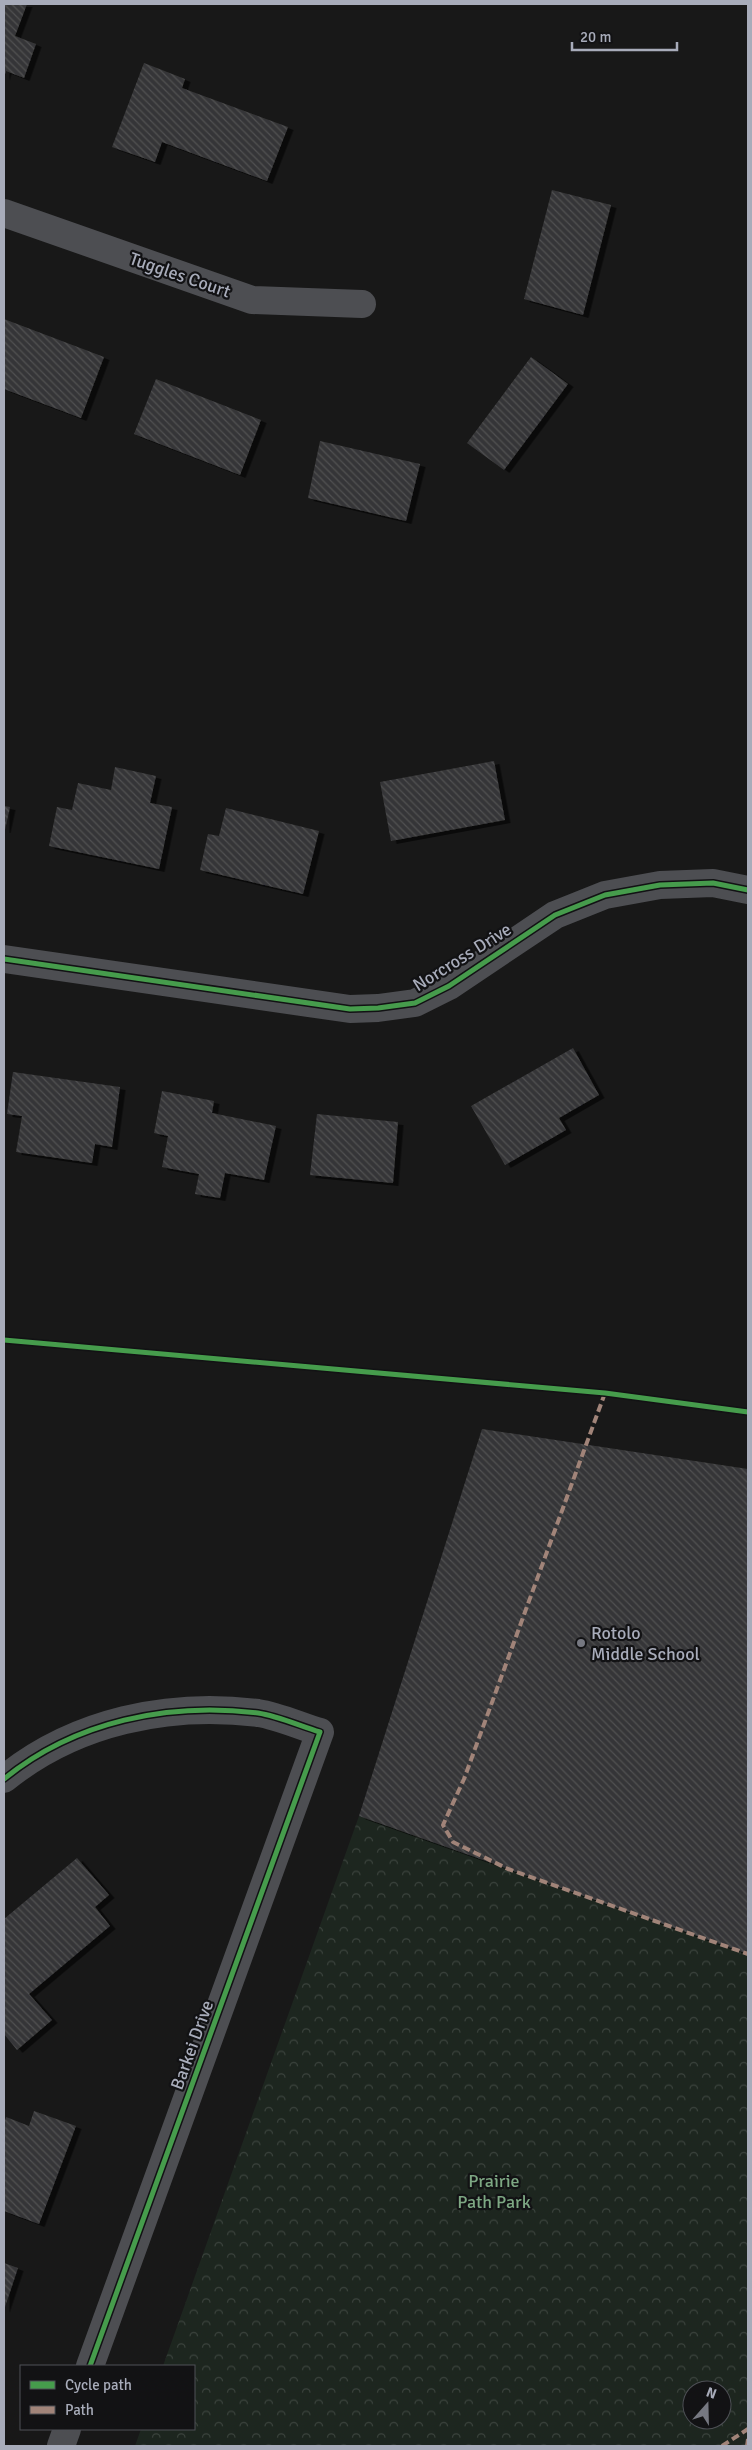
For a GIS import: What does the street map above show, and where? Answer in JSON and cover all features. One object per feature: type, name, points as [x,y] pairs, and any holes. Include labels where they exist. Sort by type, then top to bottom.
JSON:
[{"type":"street","name":"Tuggles Court","points":[[4,213],[252,300],[362,304]]},
{"type":"street","name":"Norcross Drive","points":[[4,959],[350,1009],[378,1008],[415,1003],[449,986],[554,914],[605,895],[660,885],[713,883],[748,890]]},
{"type":"street","name":"Barkei Drive","points":[[4,1779],[52,1746],[91,1730],[146,1715],[203,1710],[260,1714],[320,1732],[90,2365]]},
{"type":"street","points":[[61,2446],[68,2430]]},
{"type":"green space","name":"Prairie Path Park","points":[[359,1816],[748,1954],[747,2446],[135,2446],[141,2430],[195,2430],[195,2365],[163,2365]]},
{"type":"building","points":[[4,4],[27,4],[15,36],[36,44],[24,78],[6,71],[4,78]]},
{"type":"building","points":[[144,63],[185,79],[182,88],[288,127],[267,181],[162,142],[155,162],[112,147]]},
{"type":"building","points":[[552,190],[611,205],[583,315],[524,299]]},
{"type":"building","points":[[4,319],[104,357],[81,418],[4,389]]},
{"type":"building","points":[[531,357],[568,384],[504,470],[467,443]]},
{"type":"building","points":[[156,379],[261,420],[240,475],[134,434]]},
{"type":"building","points":[[320,441],[420,464],[406,521],[308,498]]},
{"type":"building","points":[[494,761],[505,820],[391,841],[380,782]]},
{"type":"building","points":[[115,767],[156,776],[150,803],[172,807],[159,869],[49,846],[57,807],[72,810],[78,783],[111,790]]},
{"type":"building","points":[[4,806],[10,807],[5,830],[4,830]]},
{"type":"building","points":[[226,808],[319,831],[303,894],[200,870],[208,834],[219,836]]},
{"type":"building","points":[[573,1048],[599,1095],[559,1118],[566,1130],[505,1165],[471,1106]]},
{"type":"building","points":[[13,1072],[120,1087],[112,1147],[95,1144],[92,1163],[16,1152],[22,1116],[7,1114]]},
{"type":"building","points":[[162,1091],[214,1101],[212,1113],[276,1126],[264,1180],[225,1173],[220,1198],[195,1194],[199,1174],[162,1167],[168,1136],[154,1133]]},
{"type":"building","points":[[317,1114],[398,1122],[393,1183],[310,1175]]},
{"type":"building","name":"Rotolo Middle School","points":[[482,1429],[748,1469],[748,1954],[359,1816]]},
{"type":"building","points":[[77,1858],[109,1895],[95,1907],[110,1926],[29,1994],[52,2020],[17,2050],[4,2034],[4,1919]]},
{"type":"building","points":[[34,2111],[76,2126],[39,2224],[4,2211],[4,2124],[6,2117],[29,2126]]},
{"type":"building","points":[[4,2263],[18,2268],[4,2310]]},
{"type":"marked path","points":[[605,1393],[464,1779],[443,1825],[453,1842],[508,1869],[748,1954]]},
{"type":"marked path","points":[[722,2446],[748,2429]]},
{"type":"marked path","points":[[747,2446],[748,2439]]},
{"type":"cycle path","points":[[4,959],[350,1009],[378,1008],[415,1003],[449,986],[555,915],[605,895],[660,885],[713,883],[748,890]]},
{"type":"cycle path","points":[[4,1340],[605,1393],[748,1412]]},
{"type":"cycle path","points":[[4,1779],[32,1759],[61,1743],[92,1730],[124,1720],[157,1714],[224,1710],[258,1713],[320,1732],[90,2365]]},
{"type":"place","name":"Rotolo Middle School","points":[[581,1643]]}]
